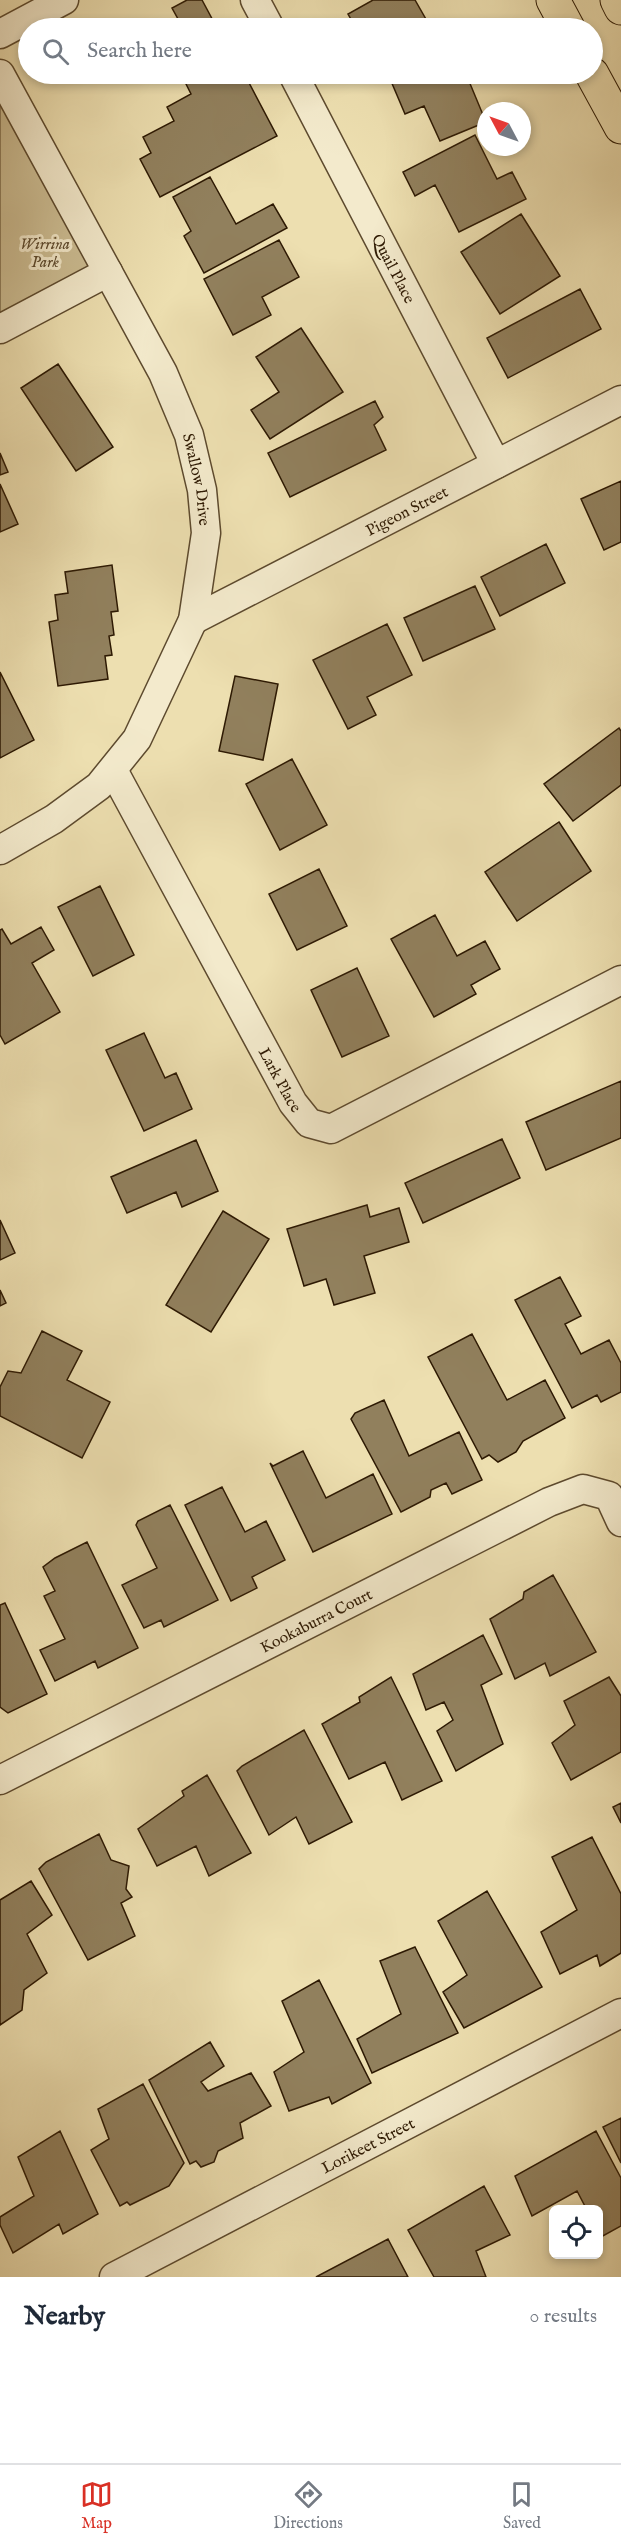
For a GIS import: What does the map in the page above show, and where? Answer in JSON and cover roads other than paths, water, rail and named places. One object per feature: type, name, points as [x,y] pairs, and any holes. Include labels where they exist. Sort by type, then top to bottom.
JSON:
[{"type":"main road","points":[[553,0],[563,18]]},
{"type":"main road","points":[[617,0],[621,8]]},
{"type":"main road","points":[[597,84],[621,127]]},
{"type":"street","points":[[30,18],[64,0]]},
{"type":"street","points":[[255,0],[265,18]]},
{"type":"street","points":[[0,34],[18,24]]},
{"type":"street","name":"Swallow Drive","points":[[0,74],[162,373],[189,435],[202,490],[206,533],[193,620],[160,695],[137,739],[99,786],[54,819],[0,850]]},
{"type":"street","name":"Quail Place","points":[[298,84],[496,464]]},
{"type":"street","points":[[0,329],[108,272]]},
{"type":"street","name":"Pigeon Street","points":[[193,620],[621,400]]},
{"type":"street","name":"Lark Place","points":[[113,770],[293,1103],[309,1123],[331,1129],[618,975]]},
{"type":"street","name":"Kookaburra Court","points":[[0,1780],[549,1502],[583,1489],[609,1496],[621,1522]]},
{"type":"street","name":"Lorikeet Street","points":[[114,2277],[621,2013]]},
{"type":"park label","name":"Wirrina Park","points":[[45,252]]}]
